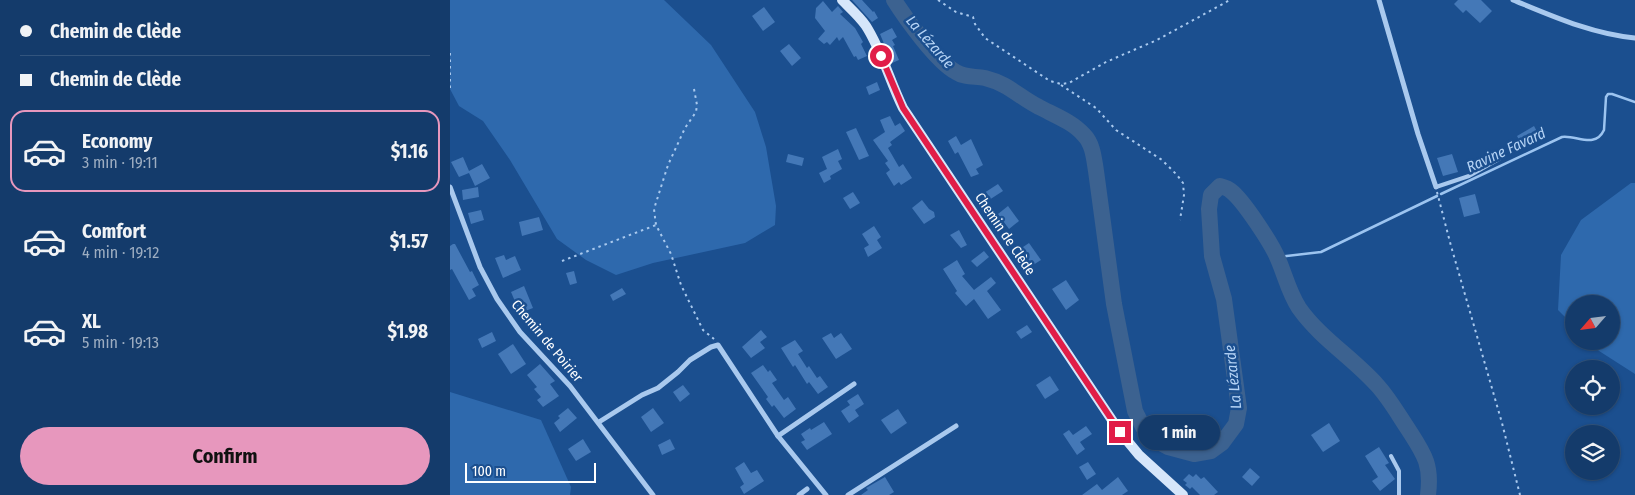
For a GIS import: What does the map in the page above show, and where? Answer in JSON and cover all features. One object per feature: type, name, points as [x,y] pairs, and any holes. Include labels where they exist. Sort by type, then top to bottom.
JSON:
[{"type":"main road","name":"Chemin de Clède","points":[[842,0],[865,24],[875,40],[903,108],[1120,432],[1139,456],[1183,495]]},
{"type":"street","points":[[1379,0],[1418,134],[1436,187]]},
{"type":"street","points":[[1513,0],[1587,28],[1635,38]]},
{"type":"street","name":"Chemin de Poirier","points":[[450,187],[480,267],[497,300],[520,332],[570,386],[599,422],[653,495]]},
{"type":"street","points":[[599,422],[642,395],[658,388],[690,360],[711,347],[718,345],[778,436],[826,495]]},
{"type":"street","points":[[778,436],[854,384]]},
{"type":"street","points":[[848,495],[956,426]]},
{"type":"street","points":[[799,495],[807,489]]},
{"type":"lane","points":[[1436,187],[1469,176],[1499,159]]},
{"type":"lane","points":[[1391,456],[1398,471],[1400,495]]},
{"type":"path","points":[[938,0],[956,12],[973,18],[985,38],[1050,81],[1061,84],[1096,108],[1116,130],[1162,160],[1183,183],[1184,195],[1180,220]]},
{"type":"path","points":[[1061,84],[1069,82],[1106,62],[1157,40],[1230,0]]},
{"type":"path","points":[[450,53],[450,88]]},
{"type":"path","points":[[694,89],[697,105],[696,112],[685,128],[668,165],[654,209],[656,225],[666,242],[681,285],[703,330],[716,340],[718,345]]},
{"type":"path","points":[[1436,187],[1502,423],[1520,495]]},
{"type":"path","points":[[562,261],[656,225]]},
{"type":"shaded area","points":[[450,0],[664,0],[711,45],[755,112],[766,147],[776,206],[775,225],[745,243],[653,263],[616,275],[586,260],[557,239],[510,160],[483,121],[459,106],[450,89]]},
{"type":"shaded area","points":[[1631,183],[1635,183],[1635,374],[1620,364],[1620,360],[1613,360],[1598,350],[1620,350],[1620,295],[1565,295],[1565,317],[1558,310],[1561,255],[1581,220]]},
{"type":"shaded area","points":[[450,392],[541,420],[571,487],[570,495],[450,495]]},
{"type":"building","points":[[852,0],[862,0],[874,11],[878,18],[872,22]]},
{"type":"building","points":[[1458,0],[1481,0],[1492,11],[1480,23],[1466,10],[1463,13],[1454,4]]},
{"type":"building","points":[[823,1],[832,12],[838,6],[843,12],[840,14],[855,28],[863,42],[861,44],[867,56],[858,60],[856,56],[854,57],[843,37],[839,41],[837,37],[830,45],[827,42],[824,44],[818,39],[825,31],[815,18],[816,8]]},
{"type":"building","points":[[764,7],[775,22],[763,31],[752,16]]},
{"type":"building","points":[[892,28],[897,37],[892,40],[899,60],[892,63],[880,34]]},
{"type":"building","points":[[789,44],[801,58],[792,66],[780,51]]},
{"type":"building","points":[[877,82],[880,90],[869,95],[866,87]]},
{"type":"building","points":[[890,116],[895,126],[900,123],[905,131],[890,142],[892,145],[888,148],[899,167],[903,164],[912,178],[901,185],[899,182],[894,186],[886,173],[890,170],[885,163],[888,161],[873,140],[885,132],[880,120]]},
{"type":"building","points":[[1534,126],[1541,139],[1524,149],[1517,136]]},
{"type":"building","points":[[856,128],[869,156],[859,160],[846,132]]},
{"type":"building","points":[[956,136],[961,145],[971,139],[983,165],[976,169],[979,174],[971,177],[958,152],[955,154],[948,141]]},
{"type":"building","points":[[838,149],[842,159],[838,161],[842,169],[830,176],[831,179],[824,183],[819,173],[827,169],[822,157]]},
{"type":"building","points":[[788,154],[804,158],[802,166],[786,162]]},
{"type":"building","points":[[1452,154],[1458,172],[1443,176],[1437,158]]},
{"type":"building","points":[[463,157],[469,171],[482,164],[490,178],[475,186],[469,173],[459,177],[451,162]]},
{"type":"building","points":[[998,184],[1003,191],[989,200],[984,193]]},
{"type":"building","points":[[478,187],[479,197],[463,200],[462,190]]},
{"type":"building","points":[[853,192],[860,203],[850,209],[843,198]]},
{"type":"building","points":[[1475,194],[1480,213],[1464,217],[1459,198]]},
{"type":"building","points":[[922,200],[934,212],[935,217],[924,224],[912,208]]},
{"type":"building","points":[[1008,206],[1019,221],[1009,229],[998,214]]},
{"type":"building","points":[[481,210],[484,220],[471,224],[468,213]]},
{"type":"building","points":[[539,217],[543,230],[522,236],[519,222]]},
{"type":"building","points":[[874,226],[881,237],[877,240],[882,248],[868,257],[864,248],[869,245],[862,234]]},
{"type":"building","points":[[959,230],[967,245],[961,248],[950,235]]},
{"type":"building","points":[[1029,243],[1041,260],[1033,265],[1020,249]]},
{"type":"building","points":[[455,244],[479,285],[472,289],[476,296],[469,300],[452,269],[450,270],[450,246]]},
{"type":"building","points":[[984,251],[989,257],[977,267],[971,261]]},
{"type":"building","points":[[504,255],[506,260],[515,256],[521,270],[503,278],[495,258]]},
{"type":"building","points":[[957,260],[965,274],[962,276],[974,290],[991,277],[996,283],[987,291],[1001,310],[988,319],[974,299],[966,306],[955,293],[957,291],[943,269]]},
{"type":"building","points":[[574,271],[577,283],[570,285],[566,273]]},
{"type":"building","points":[[1066,280],[1079,300],[1066,310],[1052,289]]},
{"type":"building","points":[[524,286],[533,308],[520,313],[511,292]]},
{"type":"building","points":[[622,288],[626,294],[613,301],[610,295]]},
{"type":"building","points":[[1027,325],[1032,332],[1021,339],[1016,332]]},
{"type":"building","points":[[761,330],[767,337],[760,342],[765,348],[751,358],[742,347]]},
{"type":"building","points":[[492,332],[496,341],[482,348],[478,339]]},
{"type":"building","points":[[831,333],[834,338],[841,333],[852,349],[836,359],[822,338]]},
{"type":"building","points":[[795,340],[803,351],[798,354],[807,368],[809,366],[817,378],[820,376],[828,387],[818,394],[809,382],[807,384],[795,365],[793,367],[781,348]]},
{"type":"building","points":[[513,344],[526,364],[511,374],[498,354]]},
{"type":"building","points":[[540,364],[555,381],[550,384],[559,396],[543,407],[537,400],[541,397],[534,389],[537,387],[527,375]]},
{"type":"building","points":[[763,365],[768,372],[770,370],[777,380],[772,383],[784,400],[788,397],[796,409],[784,418],[774,405],[772,407],[766,399],[768,397],[751,373]]},
{"type":"building","points":[[1050,376],[1059,390],[1045,399],[1036,385]]},
{"type":"building","points":[[683,385],[690,394],[680,402],[673,392]]},
{"type":"building","points":[[858,394],[864,404],[855,410],[859,416],[849,423],[841,411],[850,405],[847,401]]},
{"type":"building","points":[[568,408],[577,418],[560,432],[554,423],[560,418],[558,416]]},
{"type":"building","points":[[653,408],[664,423],[651,432],[641,417]]},
{"type":"building","points":[[898,409],[907,423],[891,434],[881,420]]},
{"type":"building","points":[[824,422],[832,434],[807,450],[801,442],[805,440],[801,434]]},
{"type":"building","points":[[1329,423],[1340,441],[1323,452],[1311,435]]},
{"type":"building","points":[[1086,426],[1092,434],[1080,442],[1085,449],[1077,455],[1063,434],[1069,430],[1073,435]]},
{"type":"building","points":[[583,439],[591,452],[576,461],[568,449]]},
{"type":"building","points":[[670,439],[675,449],[662,455],[658,445]]},
{"type":"building","points":[[1379,447],[1389,463],[1385,465],[1395,479],[1380,491],[1372,481],[1378,477],[1365,456]]},
{"type":"building","points":[[744,462],[751,473],[757,470],[764,481],[744,494],[740,487],[744,484],[735,468]]},
{"type":"building","points":[[1088,462],[1096,474],[1087,480],[1079,467]]},
{"type":"building","points":[[1250,468],[1260,477],[1252,486],[1242,477]]},
{"type":"building","points":[[1189,474],[1193,477],[1196,474],[1201,479],[1204,477],[1218,492],[1214,495],[1200,495],[1192,487],[1190,489],[1183,480]]},
{"type":"building","points":[[885,477],[894,492],[889,495],[861,495],[868,490],[866,488]]},
{"type":"building","points":[[1118,477],[1128,491],[1122,495],[1082,495],[1097,484],[1102,490]]},
{"type":"waterway","name":"La Lézarde","points":[[894,0],[922,39],[948,67],[963,75],[985,78],[1001,84],[1080,130],[1087,139],[1094,157],[1114,304],[1135,411],[1143,427],[1155,440],[1168,447],[1194,454],[1211,451],[1222,443],[1236,424],[1239,408],[1224,299],[1212,256],[1209,209],[1211,195],[1220,186],[1229,189],[1243,203],[1257,223],[1275,252],[1290,290],[1307,319],[1368,375],[1393,406],[1426,460],[1429,475],[1428,495]]},
{"type":"waterway","name":"Ravine Favard","points":[[1441,194],[1562,137],[1585,140],[1596,139],[1604,130],[1606,97],[1608,94],[1635,102]]},
{"type":"waterway","name":"Ravine Favard","points":[[1278,257],[1321,252],[1437,196]]},
{"type":"route","points":[[881,56],[903,108],[1023,284],[1120,432]]}]
